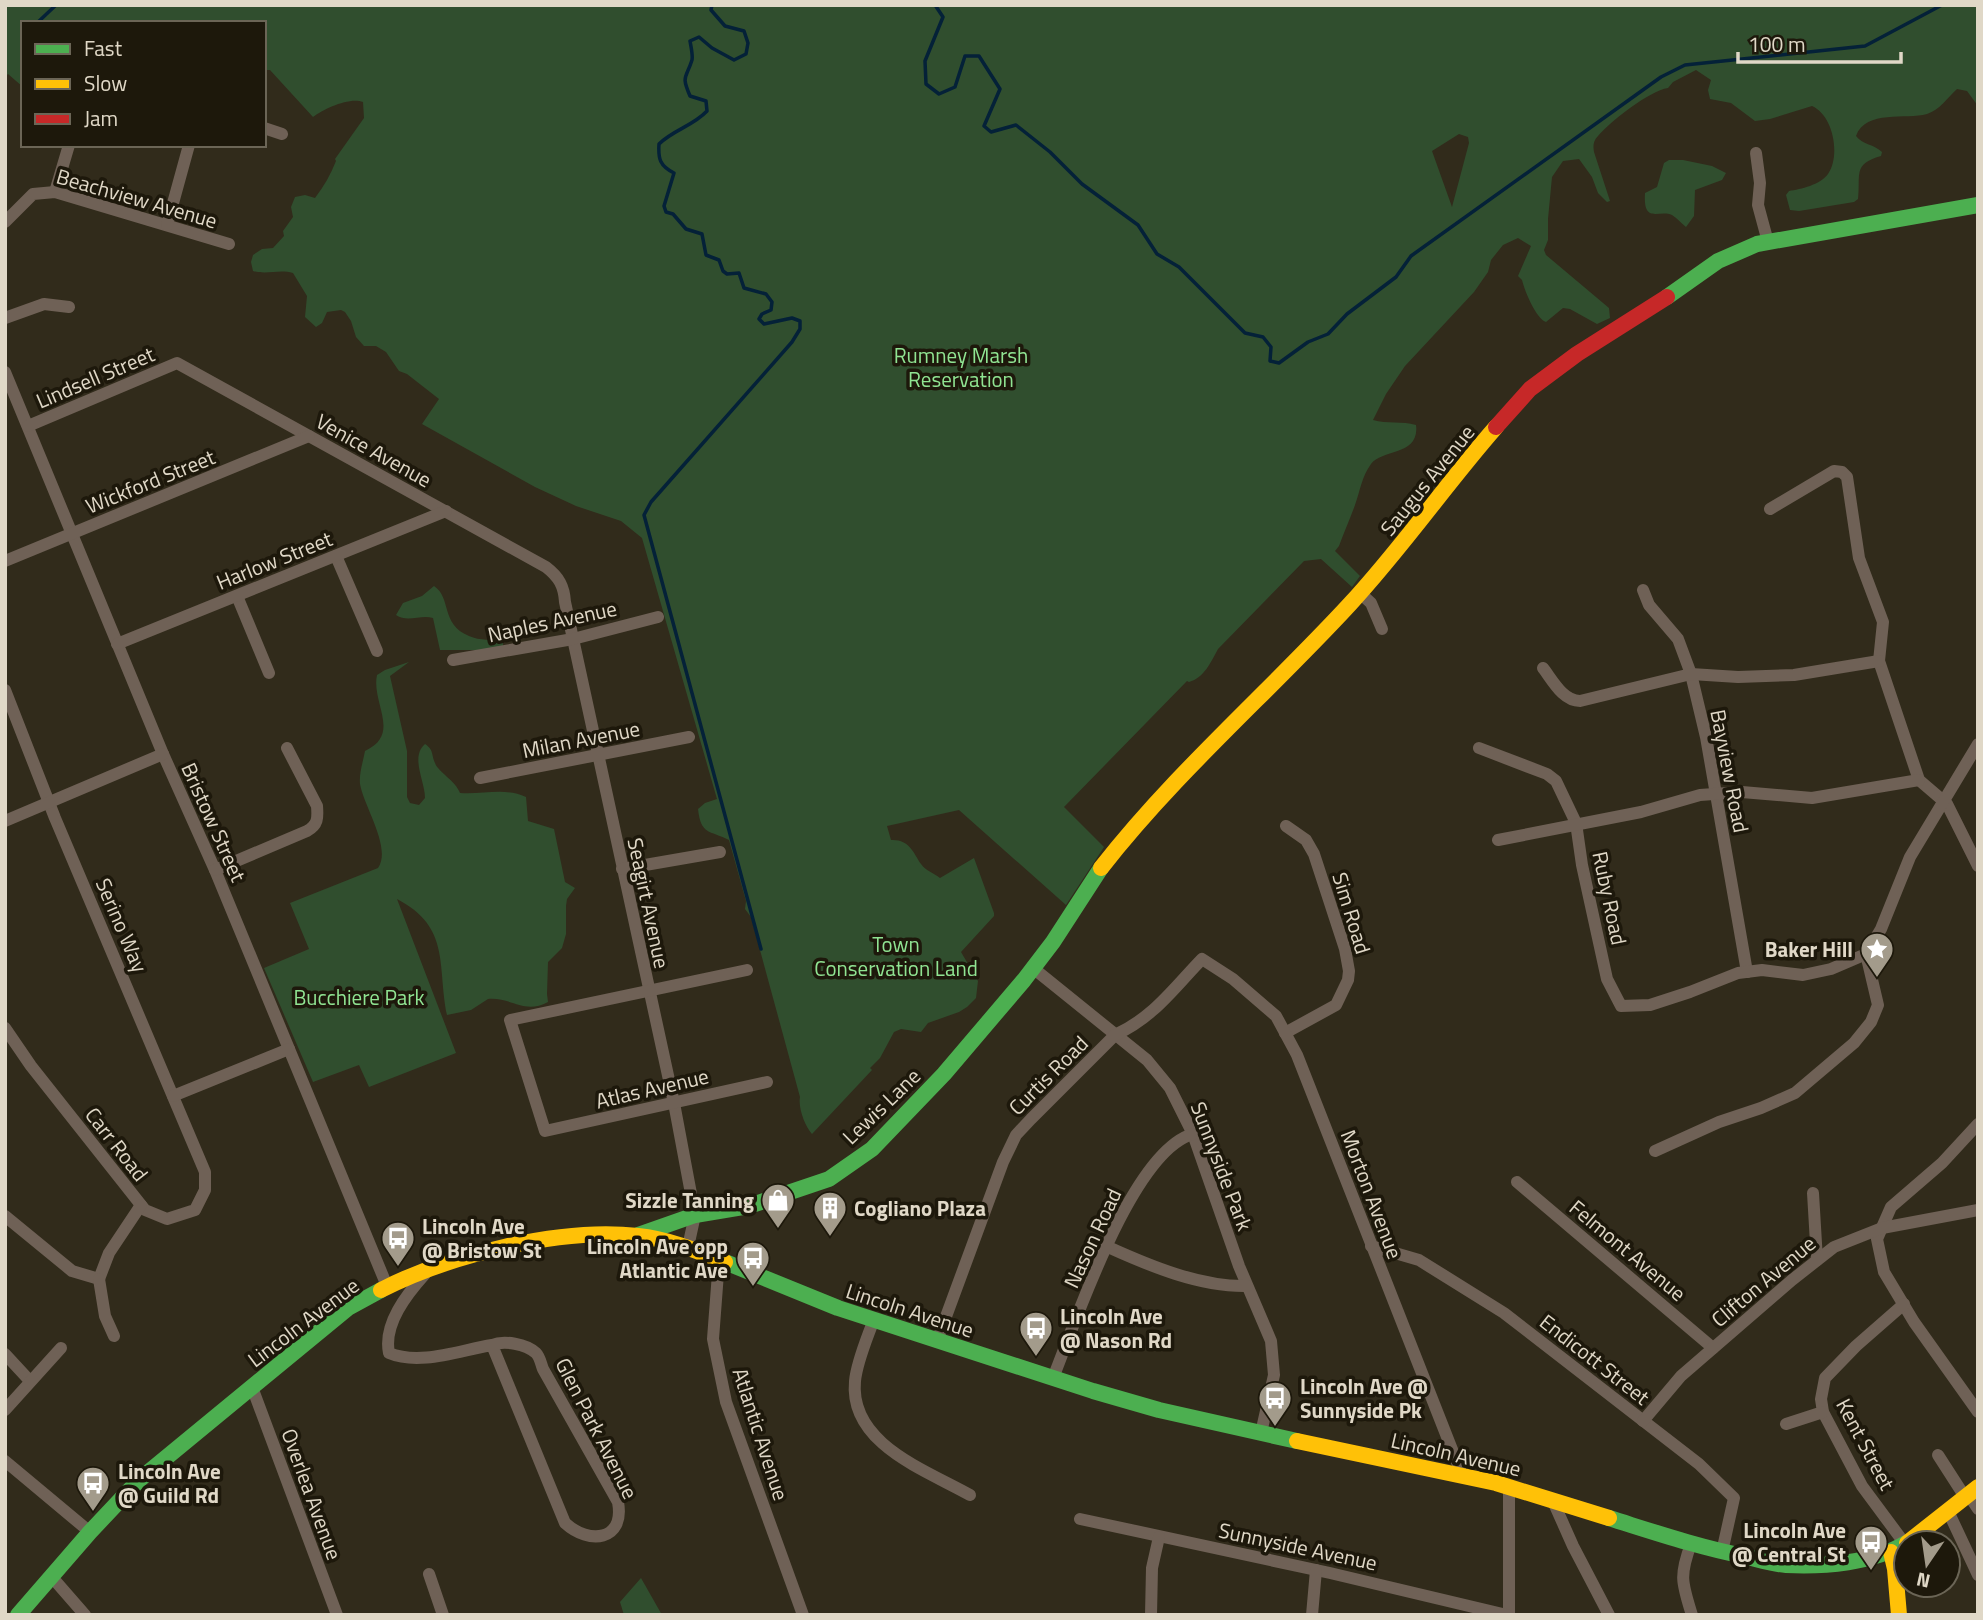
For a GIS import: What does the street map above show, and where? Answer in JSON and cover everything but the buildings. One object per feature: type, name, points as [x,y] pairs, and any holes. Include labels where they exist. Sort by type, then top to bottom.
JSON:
[{"type":"main road","name":"Saugus Avenue","points":[[1033,968],[1101,867],[1161,795],[1360,593],[1401,546],[1469,458],[1530,389],[1577,354],[1662,301],[1718,261],[1757,244],[1978,205]]},
{"type":"main road","name":"Lewis Lane","points":[[638,1236],[695,1215],[749,1206],[830,1179],[872,1149],[944,1074],[1033,968]]},
{"type":"main road","name":"Lincoln Avenue","points":[[18,1615],[139,1480],[348,1308],[387,1286],[464,1258],[535,1241],[590,1235],[638,1236],[688,1247],[789,1289],[937,1341],[1160,1410],[1462,1475],[1721,1552],[1786,1565],[1836,1563],[1892,1549]]},
{"type":"main road","name":"Lincoln Avenue","points":[[1924,1529],[1970,1493]]},
{"type":"street","points":[[266,129],[282,134]]},
{"type":"street","points":[[55,192],[68,147]]},
{"type":"street","points":[[167,225],[188,147]]},
{"type":"street","points":[[1756,153],[1758,205],[1768,242]]},
{"type":"street","name":"Beachview Avenue","points":[[5,222],[33,194],[55,192],[229,244]]},
{"type":"street","points":[[5,318],[44,304],[69,307]]},
{"type":"street","name":"Lindsell Street","points":[[28,426],[177,363]]},
{"type":"street","name":"Venice Avenue","points":[[177,363],[552,571]]},
{"type":"street","name":"Bristow Street","points":[[5,372],[387,1286]]},
{"type":"street","name":"Wickford Street","points":[[5,561],[309,436]]},
{"type":"street","points":[[1770,509],[1834,471],[1842,472],[1847,477],[1860,558],[1883,622],[1879,661],[1919,780],[1944,801],[1978,866]]},
{"type":"street","name":"Harlow Street","points":[[117,644],[446,511]]},
{"type":"street","points":[[336,556],[377,651]]},
{"type":"street","name":"Seagirt Avenue","points":[[552,571],[564,589],[674,1103],[695,1215],[688,1247]]},
{"type":"street","name":"Bayview Road","points":[[1643,590],[1649,605],[1678,639],[1691,674],[1706,737],[1747,972]]},
{"type":"street","points":[[1360,593],[1371,603],[1382,629]]},
{"type":"street","points":[[237,596],[269,673]]},
{"type":"street","name":"Naples Avenue","points":[[453,660],[573,639],[658,617]]},
{"type":"street","points":[[1543,668],[1565,696],[1573,701],[1580,701],[1691,674],[1738,677],[1794,675],[1879,661]]},
{"type":"street","name":"Serino Way","points":[[5,690],[49,802],[205,1174]]},
{"type":"street","name":"Milan Avenue","points":[[480,778],[689,737]]},
{"type":"street","points":[[1747,972],[1762,970],[1803,975],[1831,969],[1866,954],[1881,929],[1910,857],[1978,744]]},
{"type":"street","points":[[215,870],[307,831],[317,824],[317,806],[288,748]]},
{"type":"street","name":"Ruby Road","points":[[1479,748],[1547,774],[1556,781],[1576,823],[1582,864],[1607,979],[1621,1006],[1650,1005],[1747,972]]},
{"type":"street","points":[[5,821],[163,754]]},
{"type":"street","points":[[1498,840],[1641,812],[1700,795],[1742,792],[1812,798],[1919,780]]},
{"type":"street","name":"Sim Road","points":[[1285,1033],[1336,1005],[1346,989],[1349,971],[1345,950],[1314,854],[1306,839],[1286,826]]},
{"type":"street","points":[[622,869],[720,852]]},
{"type":"street","points":[[1655,1150],[1718,1122],[1795,1093],[1854,1043],[1871,1022],[1878,1005],[1866,954]]},
{"type":"street","name":"Morton Avenue","points":[[1202,959],[1233,979],[1276,1016],[1297,1055],[1462,1475]]},
{"type":"street","name":"Curtis Road","points":[[937,1341],[1003,1162],[1016,1135],[1115,1035],[1135,1026],[1157,1009],[1202,959]]},
{"type":"street","name":"Sunnyside Park","points":[[1033,968],[1147,1060],[1170,1088],[1193,1134],[1247,1286],[1271,1342],[1274,1375],[1261,1433]]},
{"type":"street","points":[[649,991],[747,970]]},
{"type":"street","name":"Atlas Avenue","points":[[649,991],[510,1020],[545,1131],[767,1082]]},
{"type":"street","name":"Carr Road","points":[[5,1028],[31,1066],[145,1210],[167,1219],[195,1210],[205,1190],[205,1174]]},
{"type":"street","points":[[173,1096],[289,1049]]},
{"type":"street","points":[[1978,1124],[1942,1163],[1891,1208],[1877,1238],[1884,1272],[1978,1412]]},
{"type":"street","name":"Nason Road","points":[[1053,1378],[1134,1191],[1163,1152],[1181,1138],[1193,1134]]},
{"type":"street","name":"Felmont Avenue","points":[[1517,1182],[1713,1348]]},
{"type":"street","points":[[1813,1193],[1817,1260]]},
{"type":"street","points":[[114,1336],[105,1316],[99,1279],[109,1254],[141,1205]]},
{"type":"street","name":"Clifton Avenue","points":[[1643,1421],[1681,1376],[1834,1247],[1882,1228],[1978,1210]]},
{"type":"street","points":[[5,1216],[72,1271],[99,1279]]},
{"type":"street","name":"Endicott Street","points":[[1371,1246],[1419,1260],[1504,1313],[1699,1464],[1734,1497],[1721,1552]]},
{"type":"street","points":[[1108,1247],[1185,1276],[1226,1287],[1247,1286]]},
{"type":"street","name":"Atlantic Avenue","points":[[719,1259],[713,1339],[726,1402],[803,1615]]},
{"type":"street","name":"Glen Park Avenue","points":[[429,1270],[413,1287],[391,1324],[387,1343],[389,1353],[400,1358],[421,1358],[498,1343],[526,1348],[538,1354],[549,1381],[618,1502],[620,1513],[615,1528],[608,1534],[591,1536],[576,1533],[565,1523],[492,1345]]},
{"type":"street","name":"Kent Street","points":[[1892,1531],[1862,1486],[1823,1412],[1821,1399],[1825,1378],[1856,1346],[1904,1304]]},
{"type":"street","points":[[874,1319],[855,1379],[854,1394],[866,1427],[886,1448],[970,1495]]},
{"type":"street","points":[[5,1410],[61,1348]]},
{"type":"street","points":[[5,1354],[30,1381]]},
{"type":"street","name":"Overlea Avenue","points":[[253,1387],[337,1615]]},
{"type":"street","points":[[1786,1424],[1823,1412]]},
{"type":"street","points":[[1938,1455],[1970,1493],[1978,1509]]},
{"type":"street","points":[[5,1461],[90,1532]]},
{"type":"street","points":[[1508,1615],[1509,1487]]},
{"type":"street","points":[[1553,1501],[1609,1615]]},
{"type":"street","points":[[1948,1511],[1978,1575]]},
{"type":"street","name":"Sunnyside Avenue","points":[[1080,1519],[1317,1570],[1508,1615]]},
{"type":"street","points":[[1151,1615],[1152,1568],[1159,1537]]},
{"type":"street","points":[[1691,1544],[1684,1564],[1682,1584],[1692,1615]]},
{"type":"street","points":[[1312,1615],[1317,1570]]},
{"type":"street","points":[[429,1574],[443,1615]]},
{"type":"street","points":[[51,1576],[85,1615]]},
{"type":"green space","name":"Rumney Marsh Reservation","points":[[5,5],[1978,5],[1978,106],[1967,91],[1957,89],[1940,106],[1927,114],[1887,117],[1868,122],[1856,136],[1882,152],[1881,156],[1862,167],[1858,199],[1854,202],[1799,211],[1790,210],[1786,195],[1789,191],[1815,184],[1828,174],[1832,166],[1833,136],[1830,126],[1819,111],[1812,106],[1755,121],[1731,103],[1710,99],[1708,90],[1711,80],[1696,70],[1631,107],[1596,138],[1594,152],[1610,201],[1607,202],[1598,193],[1592,177],[1579,159],[1563,161],[1552,177],[1548,240],[1544,250],[1546,255],[1609,308],[1610,318],[1597,324],[1563,308],[1546,322],[1542,320],[1518,276],[1531,246],[1518,238],[1503,245],[1491,260],[1488,272],[1474,292],[1405,366],[1373,420],[1416,425],[1416,435],[1406,447],[1376,459],[1363,479],[1335,551],[1360,576],[1352,587],[1321,559],[1304,561],[1218,649],[1203,673],[1194,680],[1187,681],[1064,807],[1104,847],[1066,905],[959,810],[887,826],[891,840],[906,844],[923,866],[940,878],[974,858],[994,913],[961,952],[978,981],[976,998],[959,1012],[928,1023],[921,1032],[901,1029],[894,1032],[880,1058],[870,1068],[872,1070],[812,1134],[801,1111],[800,1097],[751,917],[745,909],[746,901],[729,840],[707,831],[699,817],[698,809],[717,799],[642,538],[621,521],[576,506],[535,487],[422,424],[439,399],[407,374],[399,371],[386,352],[376,346],[364,346],[356,337],[345,312],[327,312],[322,323],[316,327],[305,317],[307,296],[293,273],[253,271],[253,255],[262,249],[273,248],[284,236],[283,231],[293,217],[291,207],[295,197],[305,195],[315,198],[321,189],[332,171],[335,159],[364,118],[363,102],[344,102],[313,117],[270,70],[266,70],[266,21],[21,21],[21,85],[8,74],[5,77]],"holes":[[[1459,134],[1468,137],[1469,143],[1452,207],[1432,151]]]},
{"type":"green space","points":[[1669,160],[1712,166],[1726,173],[1722,180],[1695,190],[1694,216],[1686,227],[1672,215],[1649,212],[1645,203],[1645,193],[1657,187],[1664,163]]},
{"type":"green space","points":[[434,586],[443,597],[450,618],[460,631],[473,638],[503,642],[503,646],[491,650],[440,650],[433,618],[405,618],[396,615],[403,603],[422,596]]},
{"type":"green space","name":"Bucchiere Park","points":[[409,662],[390,676],[407,751],[407,797],[410,803],[419,805],[425,798],[418,762],[425,744],[431,750],[437,766],[460,793],[510,792],[526,797],[528,821],[554,829],[565,882],[575,888],[567,899],[566,934],[562,948],[548,962],[548,1002],[532,1007],[488,999],[471,1010],[447,1015],[441,964],[434,935],[414,910],[397,899],[456,1053],[369,1087],[359,1065],[313,1082],[264,968],[309,949],[290,903],[378,868],[382,850],[362,793],[361,772],[365,751],[382,736],[383,717],[376,686],[377,675]]},
{"type":"green space","points":[[641,1578],[662,1615],[624,1615],[620,1602]]},
{"type":"waterway","points":[[39,21],[56,5]]},
{"type":"waterway","points":[[712,5],[711,10],[725,26],[744,31],[748,43],[746,54],[734,60],[699,37],[690,41],[692,58],[685,77],[686,84],[690,96],[706,101],[707,111],[659,144],[661,162],[674,173],[664,206],[666,212],[673,214],[686,229],[702,234],[706,255],[719,260],[723,271],[727,274],[739,273],[744,288],[766,294],[772,302],[771,310],[762,314],[759,319],[764,324],[792,318],[800,321],[800,329],[792,342],[651,502],[644,515],[761,949]]},
{"type":"waterway","points":[[935,5],[943,17],[925,61],[926,84],[939,94],[955,87],[965,56],[979,56],[1000,89],[984,126],[991,132],[1016,125],[1050,152],[1082,184],[1138,225],[1157,254],[1179,267],[1245,333],[1263,337],[1271,347],[1270,361],[1279,363],[1308,342],[1328,334],[1347,314],[1396,277],[1411,256],[1661,77],[1685,65],[1865,46],[1942,5]]},
{"type":"traffic: fast","points":[[1667,297],[1718,261],[1757,244],[1978,205]]},
{"type":"traffic: fast","points":[[638,1235],[695,1215],[749,1206],[829,1179],[872,1149],[944,1074],[1024,980],[1053,942],[1101,868]]},
{"type":"traffic: fast","points":[[725,1262],[838,1308],[1093,1391],[1159,1410],[1297,1441]]},
{"type":"traffic: fast","points":[[18,1615],[139,1480],[348,1308],[381,1290]]},
{"type":"traffic: fast","points":[[1609,1518],[1676,1539],[1786,1565],[1848,1562],[1892,1550]]},
{"type":"traffic: slow","points":[[1101,868],[1160,799],[1369,583],[1496,427]]},
{"type":"traffic: slow","points":[[381,1290],[408,1277],[472,1255],[506,1246],[575,1236],[638,1236],[682,1246],[725,1262]]},
{"type":"traffic: slow","points":[[1297,1441],[1496,1483],[1609,1518]]},
{"type":"traffic: slow","points":[[1925,1529],[1978,1487]]},
{"type":"traffic: slow","points":[[1891,1552],[1899,1615]]},
{"type":"traffic: jam","points":[[1496,427],[1530,389],[1577,354],[1667,297]]},
{"type":"place","name":"Baker Hill","points":[[1877,979]]},
{"type":"place","name":"Sizzle Tanning","points":[[778,1230]]},
{"type":"place","name":"Cogliano Plaza","points":[[830,1238]]},
{"type":"place","name":"Lincoln Ave @ Bristow St","points":[[398,1268]]},
{"type":"place","name":"Lincoln Ave opp Atlantic Ave","points":[[753,1288]]},
{"type":"place","name":"Lincoln Ave @ Nason Rd","points":[[1036,1358]]},
{"type":"place","name":"Lincoln Ave @ Sunnyside Pk","points":[[1275,1428]]},
{"type":"place","name":"Lincoln Ave @ Guild Rd","points":[[93,1513]]},
{"type":"place","name":"Lincoln Ave @ Central St","points":[[1871,1572]]},
{"type":"park label","name":"Town Conservation Land","points":[[896,956]]}]
